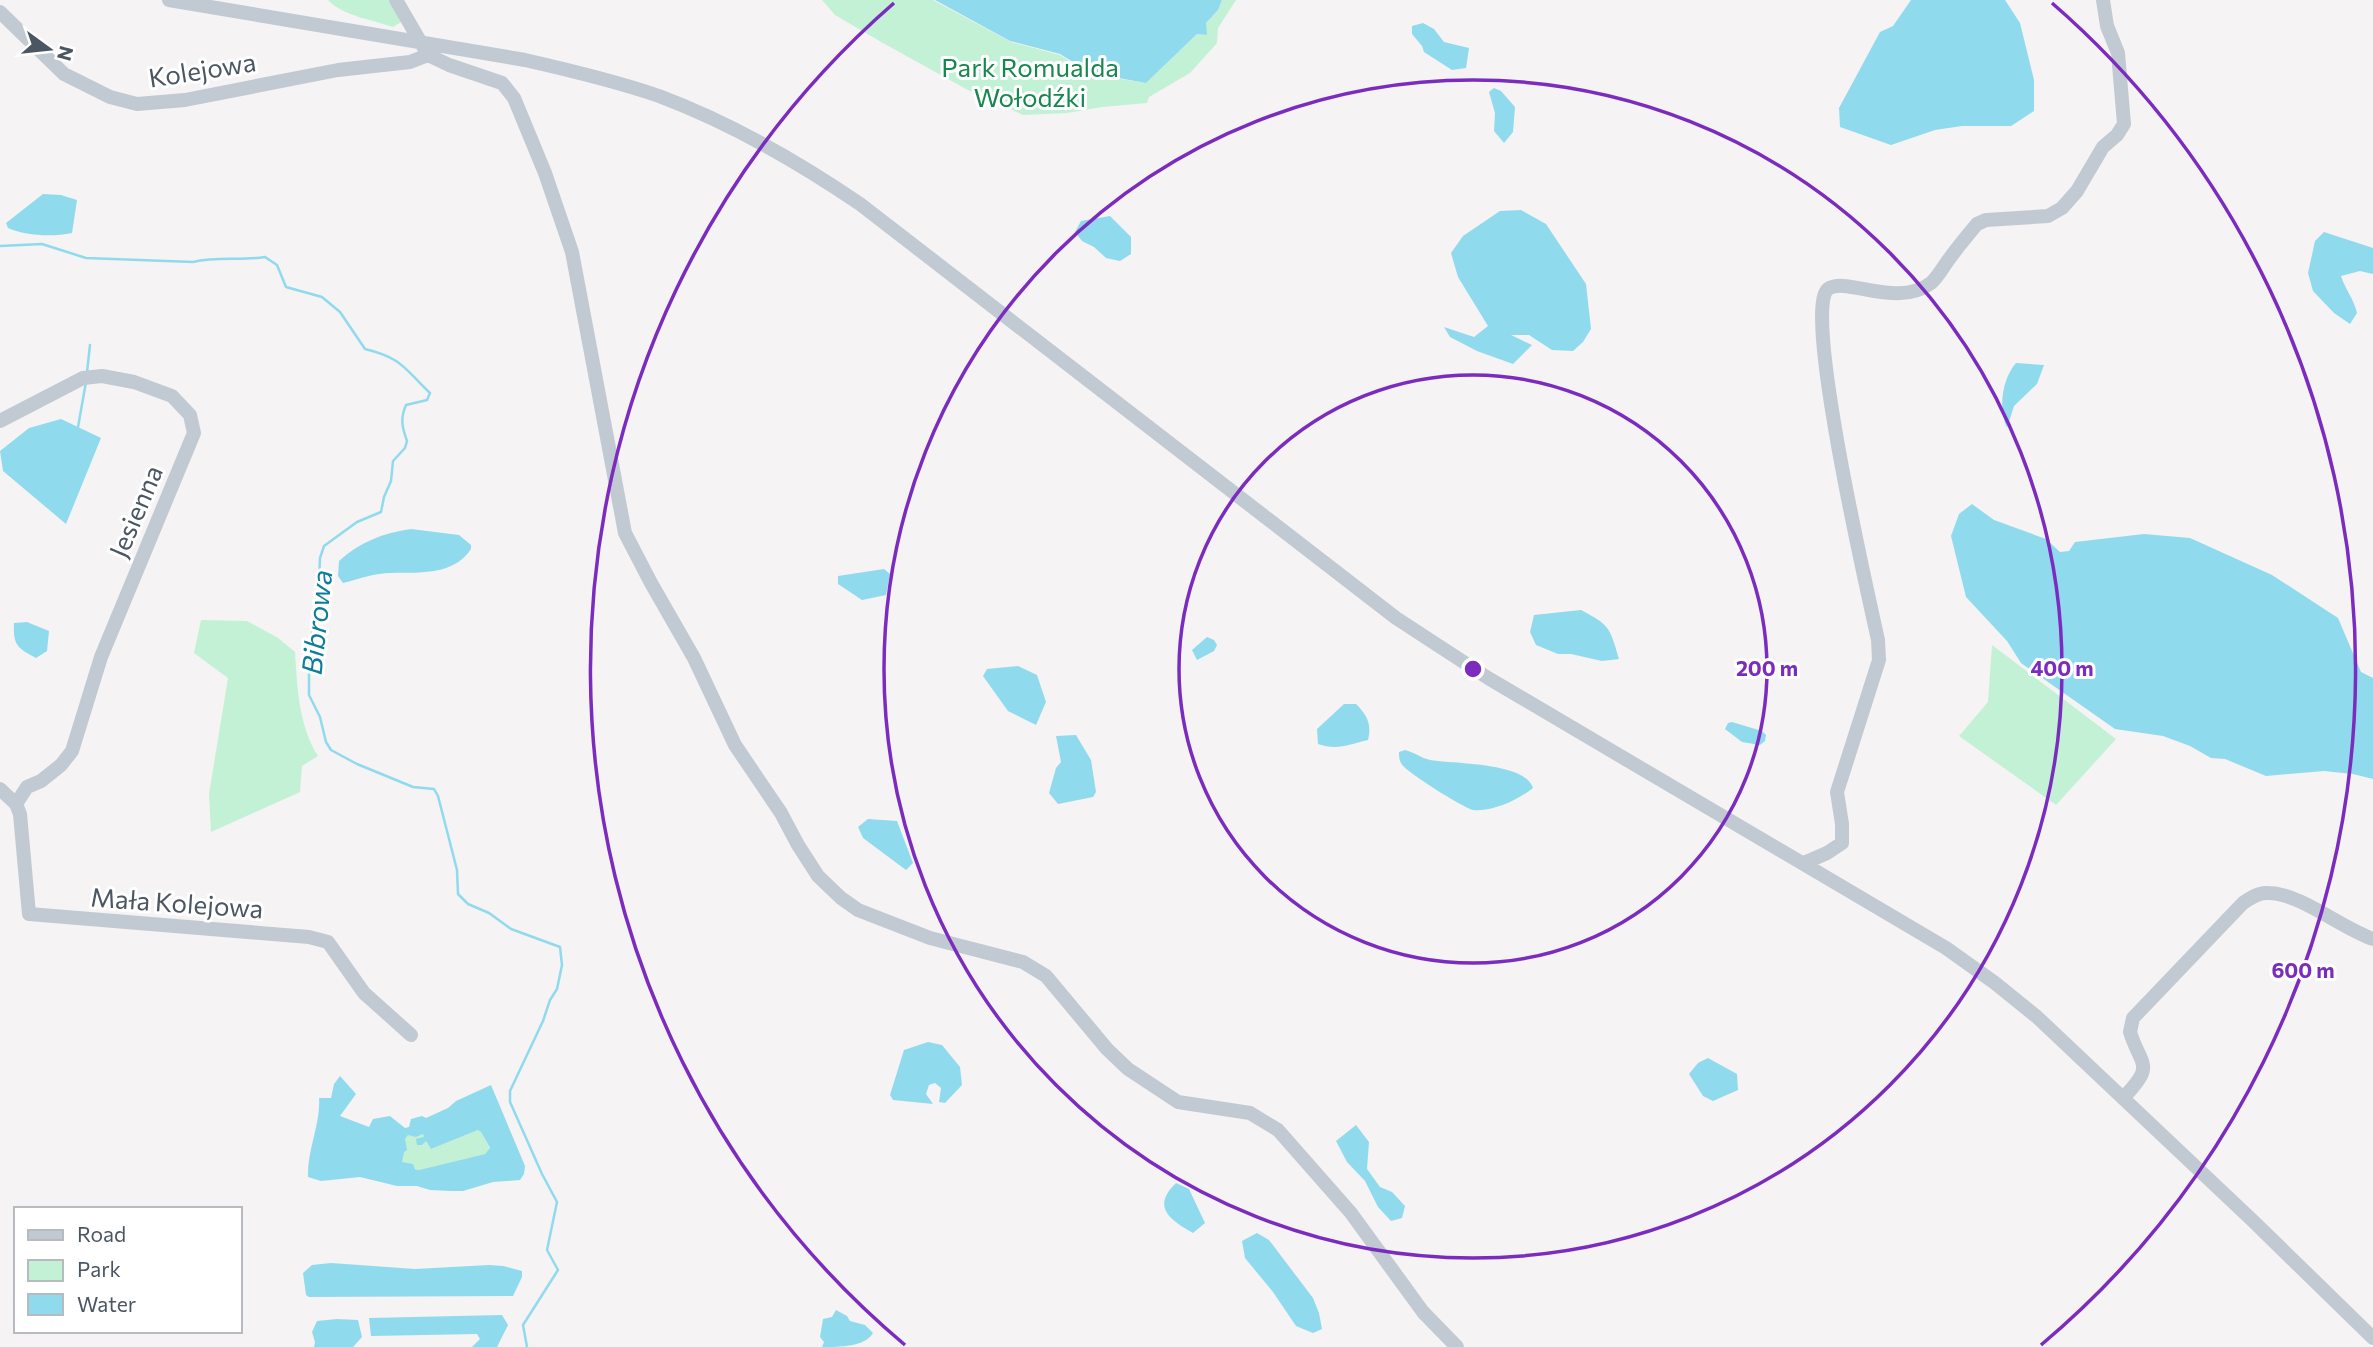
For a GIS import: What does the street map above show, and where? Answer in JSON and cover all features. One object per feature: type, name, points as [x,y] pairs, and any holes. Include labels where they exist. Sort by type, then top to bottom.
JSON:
[{"type":"street","points":[[169,0],[424,49],[525,60],[570,71],[658,96],[734,129],[803,165],[871,212],[1396,618],[1489,678],[1946,948],[1995,983],[2037,1017],[2373,1338]]},
{"type":"street","points":[[396,0],[424,49],[449,65],[502,83],[514,98],[545,173],[572,252],[625,533],[694,658],[735,745],[781,813],[818,876],[858,910],[930,938],[1023,962],[1035,969],[1046,976],[1107,1049],[1128,1069],[1178,1102],[1250,1113],[1278,1130],[1352,1213],[1423,1312],[1457,1347]]},
{"type":"street","points":[[1804,863],[1842,843],[1837,792],[1879,660],[1878,640],[1831,409],[1822,330],[1822,297],[1828,289],[1839,286],[1885,293],[1916,292],[1933,282],[1977,224],[1986,220],[2048,216],[2062,208],[2077,191],[2103,147],[2117,135],[2124,124],[2119,53],[2106,26],[2103,0]]},
{"type":"street","name":"Kolejowa","points":[[0,12],[64,74],[110,97],[137,104],[185,100],[338,70],[410,62],[424,49]]},
{"type":"street","name":"Jesienna","points":[[0,421],[83,379],[102,376],[134,382],[172,396],[190,415],[194,433],[102,657],[72,751],[61,765],[27,787],[16,804]]},
{"type":"street","points":[[0,789],[16,804]]},
{"type":"street","name":"Mała Kolejowa","points":[[16,804],[20,814],[29,914],[309,937],[328,942],[364,993],[411,1035]]},
{"type":"street","points":[[2123,1098],[2140,1079],[2142,1070],[2141,1056],[2130,1032],[2133,1018],[2243,903],[2254,896],[2266,892],[2285,896],[2373,939]]},
{"type":"green space","points":[[328,0],[394,0],[406,19],[393,27],[350,14]]},
{"type":"green space","name":"Park Romualda Wołodźki","points":[[822,0],[933,0],[1011,42],[1060,55],[1090,74],[1146,83],[1197,34],[1206,35],[1206,23],[1218,10],[1222,0],[1236,0],[1218,28],[1217,43],[1190,73],[1149,97],[1147,103],[1067,113],[1023,115],[966,89],[883,43],[835,15]]},
{"type":"green space","points":[[201,620],[247,621],[278,638],[295,652],[303,719],[318,756],[302,766],[300,792],[211,832],[209,794],[228,678],[194,653]]},
{"type":"green space","points":[[1992,645],[2116,739],[2056,805],[1959,736],[1988,702]]},
{"type":"green space","points":[[478,1130],[490,1149],[485,1154],[419,1170],[401,1162],[408,1135],[423,1134],[423,1142],[426,1141],[431,1149]]},
{"type":"water","points":[[935,0],[1222,0],[1218,10],[1206,23],[1207,35],[1197,34],[1146,83],[1091,73],[1060,54],[1010,41]]},
{"type":"water","points":[[1911,0],[2005,0],[2020,23],[2034,80],[2034,111],[2011,126],[1962,126],[1935,130],[1891,145],[1840,127],[1839,108],[1880,32],[1893,26]]},
{"type":"water","points":[[1423,23],[1434,29],[1444,42],[1469,48],[1466,68],[1452,70],[1424,52],[1412,34],[1412,26]]},
{"type":"water","points":[[1494,88],[1501,91],[1515,107],[1513,132],[1504,143],[1494,131],[1495,113],[1489,92]]},
{"type":"water","points":[[43,194],[61,195],[77,200],[72,233],[39,235],[8,228],[6,223]]},
{"type":"water","points":[[1521,210],[1546,224],[1586,284],[1591,329],[1573,351],[1552,350],[1529,335],[1511,335],[1532,345],[1513,364],[1477,351],[1450,337],[1444,327],[1474,337],[1488,326],[1458,277],[1451,253],[1463,236],[1500,211]]},
{"type":"water","points":[[1110,216],[1131,237],[1131,254],[1120,261],[1106,258],[1082,241],[1075,232],[1081,221]]},
{"type":"water","points":[[2324,232],[2373,248],[2373,274],[2360,271],[2341,276],[2357,313],[2350,324],[2334,313],[2313,291],[2308,273],[2315,241]]},
{"type":"water","points":[[2016,363],[2044,365],[2037,384],[2014,406],[2007,428],[2003,412],[2003,394],[2007,377]]},
{"type":"water","points":[[61,419],[101,438],[66,524],[3,471],[0,451],[29,428]]},
{"type":"water","points":[[1972,504],[1994,520],[2046,539],[2060,552],[2069,551],[2075,542],[2144,534],[2190,538],[2272,575],[2338,618],[2361,672],[2373,678],[2373,779],[2324,771],[2266,776],[2225,759],[2211,758],[2190,746],[2163,736],[2115,729],[2021,663],[2007,641],[1966,597],[1951,536],[1959,514]]},
{"type":"water","points":[[411,529],[459,535],[471,545],[471,549],[455,564],[435,571],[379,574],[343,583],[338,576],[339,561],[347,554],[372,539]]},
{"type":"water","points":[[884,569],[890,574],[886,595],[862,600],[838,584],[838,576]]},
{"type":"water","points":[[1581,610],[1608,628],[1619,659],[1602,661],[1558,654],[1536,645],[1530,632],[1534,615]]},
{"type":"water","points":[[27,622],[49,631],[47,651],[36,658],[20,648],[14,636],[14,623]]},
{"type":"water","points":[[1207,637],[1217,645],[1214,651],[1197,660],[1192,650]]},
{"type":"water","points":[[1018,666],[1037,675],[1046,702],[1036,725],[1008,711],[983,676],[987,669]]},
{"type":"water","points":[[1344,704],[1356,704],[1363,712],[1369,724],[1368,740],[1337,747],[1318,744],[1317,729]]},
{"type":"water","points":[[1728,723],[1762,731],[1766,735],[1765,741],[1760,745],[1742,742],[1725,729]]},
{"type":"water","points":[[1076,735],[1091,760],[1096,792],[1093,797],[1058,804],[1049,793],[1056,768],[1061,762],[1056,736]]},
{"type":"water","points":[[1405,750],[1430,760],[1487,766],[1517,773],[1527,779],[1533,788],[1505,804],[1473,810],[1435,789],[1405,767],[1400,761],[1399,752]]},
{"type":"water","points":[[868,819],[897,821],[913,863],[906,870],[863,838],[858,827]]},
{"type":"water","points":[[928,1042],[942,1045],[960,1067],[962,1085],[945,1103],[939,1102],[941,1088],[935,1083],[929,1085],[926,1094],[933,1104],[893,1100],[890,1095],[904,1050]]},
{"type":"water","points":[[1708,1058],[1737,1074],[1738,1090],[1713,1101],[1703,1096],[1689,1074],[1698,1063]]},
{"type":"water","points":[[340,1076],[356,1094],[340,1116],[369,1127],[373,1119],[390,1116],[405,1128],[409,1127],[411,1119],[422,1116],[426,1118],[491,1085],[525,1166],[524,1174],[520,1180],[493,1182],[463,1191],[397,1186],[360,1177],[321,1181],[308,1177],[319,1098],[331,1098],[334,1084]],"holes":[[[478,1130],[490,1148],[485,1154],[419,1170],[415,1169],[413,1164],[402,1162],[407,1150],[405,1139],[408,1135],[416,1137],[423,1134],[424,1137],[416,1139],[417,1145],[426,1141],[431,1149]]]},
{"type":"water","points":[[1356,1125],[1369,1142],[1367,1169],[1380,1187],[1392,1192],[1405,1206],[1402,1218],[1391,1221],[1378,1207],[1365,1181],[1347,1162],[1336,1141]]},
{"type":"water","points":[[1176,1183],[1189,1189],[1205,1223],[1193,1233],[1166,1212],[1165,1199]]},
{"type":"water","points":[[1257,1233],[1269,1240],[1313,1298],[1322,1329],[1313,1333],[1296,1326],[1245,1258],[1242,1241]]},
{"type":"water","points":[[331,1263],[415,1269],[503,1266],[522,1271],[522,1277],[513,1296],[306,1295],[303,1273],[312,1265]]},
{"type":"water","points":[[836,1310],[850,1321],[865,1325],[873,1333],[858,1344],[822,1347],[824,1342],[820,1337],[823,1319],[832,1317]]},
{"type":"water","points":[[502,1315],[508,1325],[497,1347],[472,1347],[480,1339],[477,1334],[371,1336],[369,1318]]},
{"type":"water","points":[[358,1320],[362,1337],[353,1347],[314,1347],[312,1332],[317,1321]]},
{"type":"waterway","name":"Bibrowa","points":[[0,246],[42,244],[86,258],[193,262],[265,257],[277,265],[286,287],[322,297],[340,312],[365,349],[395,360],[430,393],[427,400],[406,405],[402,423],[407,441],[405,448],[393,461],[391,481],[381,512],[357,522],[324,546],[320,558],[309,656],[309,695],[331,750],[413,787],[434,789],[457,870],[458,894],[468,904],[489,913],[511,929],[560,947],[562,965],[557,989],[510,1091],[510,1102],[557,1202],[547,1250],[558,1270],[523,1325],[527,1347]]},
{"type":"waterway","points":[[87,372],[90,345]]},
{"type":"waterway","points":[[78,427],[86,382]]}]
